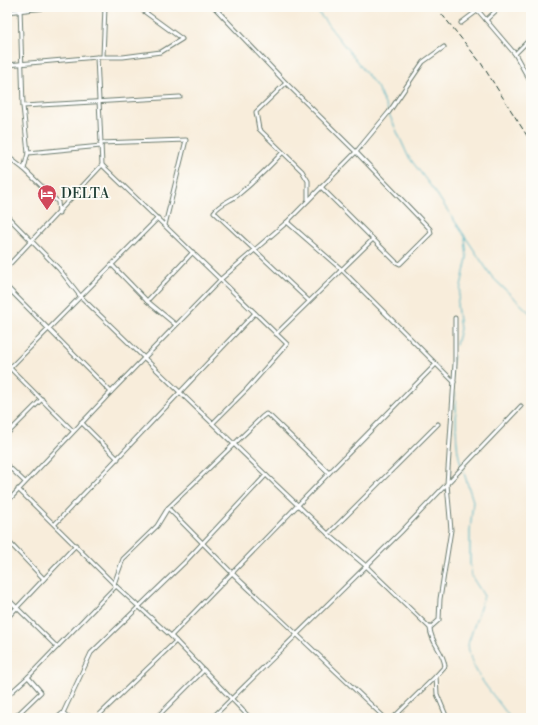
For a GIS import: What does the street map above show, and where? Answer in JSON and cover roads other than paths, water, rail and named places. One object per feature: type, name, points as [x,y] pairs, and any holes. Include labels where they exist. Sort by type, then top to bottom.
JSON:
[{"type":"street","points":[[7,12],[20,9],[55,7]]},
{"type":"street","points":[[104,56],[105,7]]},
{"type":"street","points":[[7,65],[160,52],[182,39],[138,7]]},
{"type":"street","points":[[214,7],[286,83],[356,152],[430,229],[431,233],[400,264],[396,262],[321,187]]},
{"type":"street","points":[[475,7],[515,54],[531,83]]},
{"type":"street","points":[[486,20],[500,7]]},
{"type":"street","points":[[20,9],[23,106],[28,153],[24,169]]},
{"type":"street","points":[[461,23],[477,11]]},
{"type":"street","points":[[515,54],[531,38]]},
{"type":"street","points":[[7,502],[81,422],[221,279],[287,222],[356,152],[390,112],[423,62],[444,47]]},
{"type":"street","points":[[97,57],[102,165],[287,344],[247,389],[213,423]]},
{"type":"street","points":[[286,83],[256,112],[259,129],[302,171],[308,181],[308,200]]},
{"type":"street","points":[[23,106],[180,97]]},
{"type":"street","points":[[28,153],[100,145],[186,140],[165,225]]},
{"type":"street","points":[[282,152],[257,180],[234,199],[218,205],[214,212],[308,300]]},
{"type":"street","points":[[7,156],[24,169],[58,202],[59,213]]},
{"type":"street","points":[[7,267],[32,242],[102,165]]},
{"type":"street","points":[[7,216],[59,269],[81,297],[144,358],[180,390],[328,534],[366,566],[430,628],[430,638],[444,657],[445,666],[393,718]]},
{"type":"street","points":[[7,371],[113,266],[158,218]]},
{"type":"street","points":[[287,222],[341,269],[454,382]]},
{"type":"street","points":[[276,334],[308,300],[373,239]]},
{"type":"street","points":[[147,301],[193,252]]},
{"type":"street","points":[[113,266],[147,301],[176,325]]},
{"type":"street","points":[[7,287],[50,328],[111,392]]},
{"type":"street","points":[[55,524],[118,459],[180,390],[254,313]]},
{"type":"street","points":[[430,628],[439,620],[440,599],[451,530],[447,484],[454,382],[455,318]]},
{"type":"street","points":[[172,636],[436,364]]},
{"type":"street","points":[[7,365],[73,431]]},
{"type":"street","points":[[7,434],[42,399]]},
{"type":"street","points":[[212,718],[366,566],[521,406]]},
{"type":"street","points":[[7,696],[28,677],[115,585],[123,559],[157,526],[168,508],[234,443],[266,414],[329,473]]},
{"type":"street","points":[[81,422],[118,459]]},
{"type":"street","points":[[328,534],[438,424]]},
{"type":"street","points":[[7,465],[25,482]]},
{"type":"street","points":[[57,718],[63,713],[91,653],[185,562],[201,543],[266,475]]},
{"type":"street","points":[[18,489],[115,585],[172,636],[250,718]]},
{"type":"street","points":[[168,508],[201,543],[296,635],[385,718]]},
{"type":"street","points":[[7,540],[44,579]]},
{"type":"street","points":[[7,618],[76,545]]},
{"type":"street","points":[[7,598],[57,647]]},
{"type":"street","points":[[96,718],[176,641]]},
{"type":"street","points":[[156,718],[204,670]]},
{"type":"street","points":[[436,676],[437,694],[447,718]]},
{"type":"street","points":[[14,718],[41,692],[28,677]]},
{"type":"street","points":[[63,713],[69,718]]},
{"type":"waterway","points":[[314,7],[377,87],[388,111]]},
{"type":"waterway","points":[[389,114],[408,156],[436,193],[492,277],[531,314]]},
{"type":"waterway","points":[[456,345],[460,329],[457,305],[467,258],[465,238]]},
{"type":"waterway","points":[[452,378],[451,367],[454,356]]},
{"type":"waterway","points":[[455,393],[457,440],[459,458],[462,467]]},
{"type":"waterway","points":[[463,470],[473,501],[470,531],[470,565],[472,577],[484,596],[468,644],[470,655],[478,674],[510,718]]},
{"type":"railway","points":[[436,7],[481,63],[531,142]]},
{"type":"place","name":"DELTA","points":[[47,211]]}]
